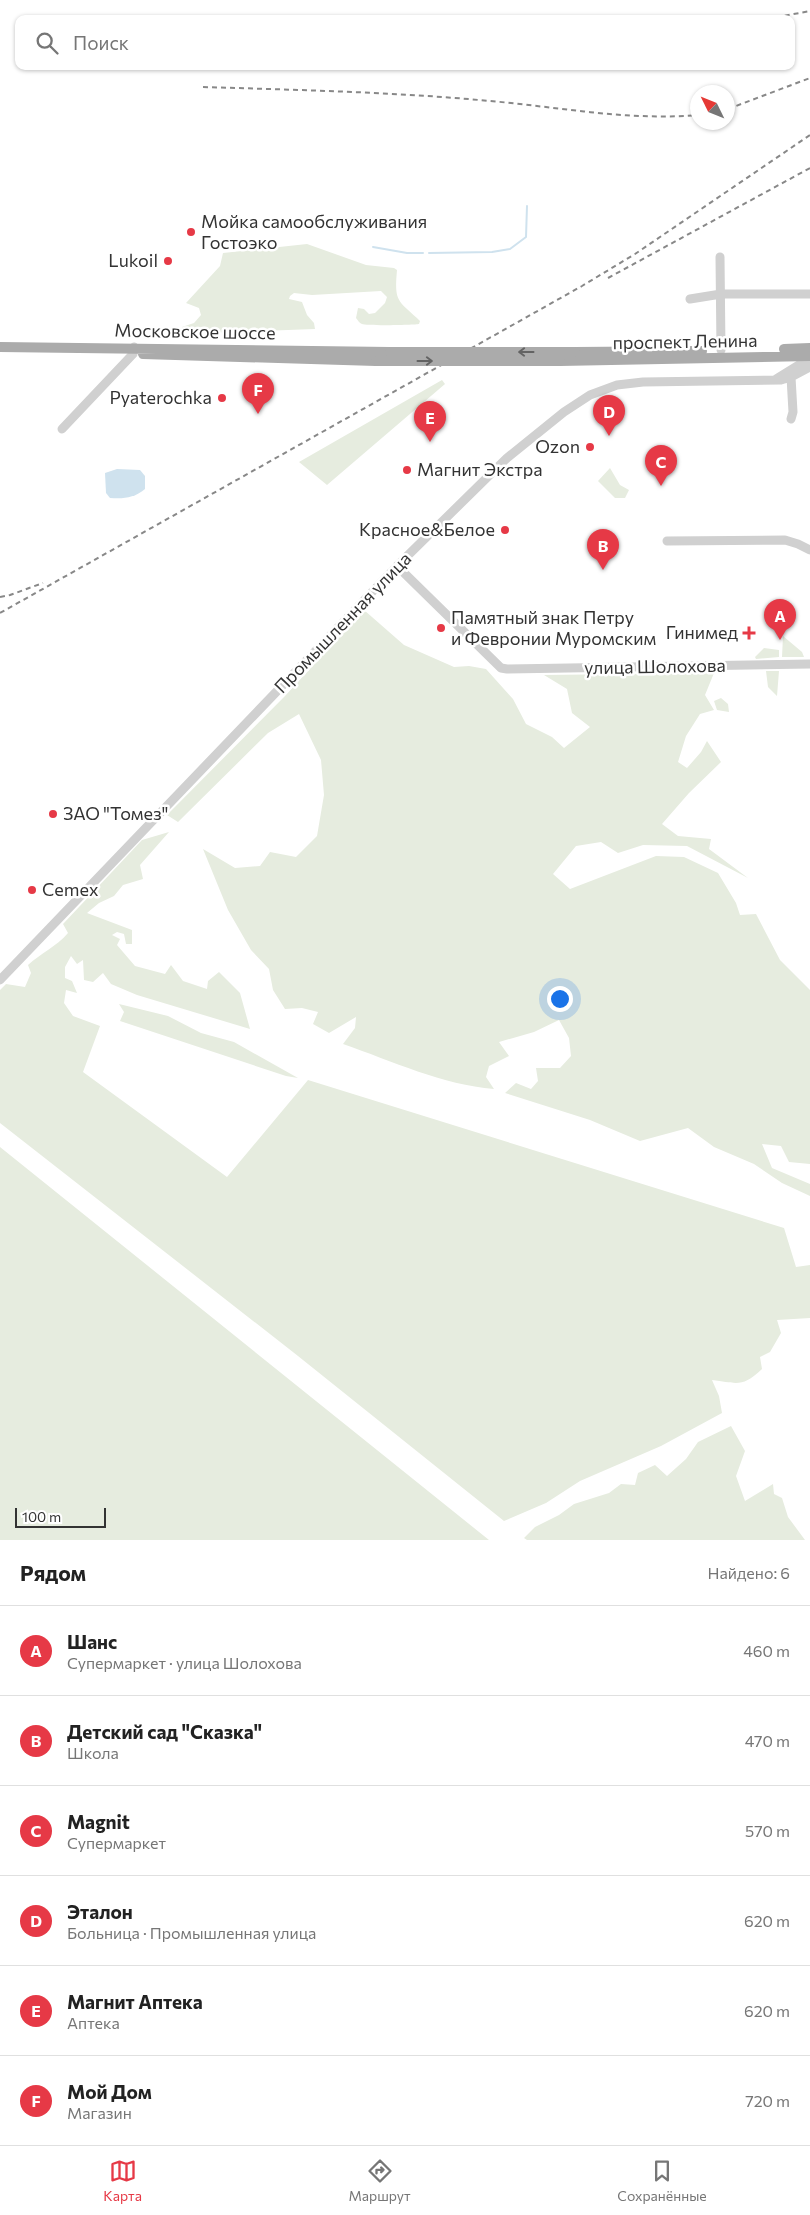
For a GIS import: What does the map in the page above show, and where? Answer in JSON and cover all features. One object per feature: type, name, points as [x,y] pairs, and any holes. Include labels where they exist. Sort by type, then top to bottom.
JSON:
[{"type":"main road","name":"Московское шоссе","points":[[0,347],[376,361],[560,361]]},
{"type":"main road","name":"проспект Ленина","points":[[390,352],[575,352],[810,348]]},
{"type":"main road","name":"Московское шоссе","points":[[0,354],[134,351],[390,352]]},
{"type":"main road","name":"проспект Ленина","points":[[560,361],[776,356],[810,357]]},
{"type":"street","points":[[720,257],[721,350]]},
{"type":"street","points":[[690,299],[721,294],[810,294]]},
{"type":"street","points":[[62,429],[134,351]]},
{"type":"street","points":[[776,356],[784,365],[784,371],[777,378]]},
{"type":"street","name":"Промышленная улица","points":[[777,378],[810,357]]},
{"type":"street","name":"Промышленная улица","points":[[0,980],[397,566],[508,458],[564,412],[590,395],[617,385],[643,382],[791,377],[810,367]]},
{"type":"street","points":[[791,377],[793,412],[791,419]]},
{"type":"street","points":[[668,541],[785,540],[810,550]]},
{"type":"street","name":"улица Шолохова","points":[[397,566],[501,668],[810,664]]},
{"type":"shaded area","points":[[307,244],[366,265],[397,270],[396,289],[399,300],[420,321],[419,324],[365,325],[360,323],[356,318],[358,308],[364,309],[369,314],[375,313],[385,303],[387,297],[381,291],[312,295],[294,293],[289,299],[302,302],[307,315],[314,323],[315,329],[204,333],[182,330],[182,327],[194,323],[201,315],[199,308],[186,303],[220,266],[223,253]]},
{"type":"shaded area","points":[[442,380],[445,384],[327,485],[299,462]]},
{"type":"shaded area","points":[[610,468],[620,485],[629,490],[625,498],[615,498],[598,481]]},
{"type":"shaded area","points":[[364,610],[404,645],[454,667],[469,666],[486,669],[513,699],[526,724],[552,737],[564,748],[590,727],[572,713],[567,689],[544,675],[714,673],[705,695],[714,710],[700,714],[686,736],[678,762],[687,768],[701,752],[707,741],[721,762],[689,793],[662,824],[678,836],[711,839],[709,849],[748,878],[687,846],[643,845],[618,853],[601,842],[576,846],[553,874],[570,889],[656,856],[684,857],[718,873],[736,903],[740,915],[756,914],[780,960],[810,990],[810,1164],[789,1162],[781,1146],[762,1144],[772,1168],[810,1184],[810,1196],[782,1183],[754,1164],[714,1147],[688,1128],[640,1141],[590,1120],[505,1093],[516,1083],[531,1089],[538,1081],[536,1068],[560,1068],[571,1056],[569,1038],[559,1020],[534,1032],[499,1042],[509,1056],[489,1066],[486,1077],[494,1089],[456,1083],[399,1065],[343,1044],[355,1028],[356,1017],[329,1033],[313,1024],[318,1012],[302,1008],[285,1009],[273,990],[269,969],[251,950],[228,910],[203,849],[235,868],[260,866],[270,852],[296,857],[317,836],[324,795],[321,760],[299,714],[268,733],[178,822],[167,815],[285,696]]},
{"type":"shaded area","points":[[783,636],[802,652],[804,657],[782,657]]},
{"type":"shaded area","points":[[764,648],[779,650],[779,657],[756,659],[755,657]]},
{"type":"shaded area","points":[[766,671],[779,671],[777,696],[768,687]]},
{"type":"shaded area","points":[[721,698],[728,704],[729,712],[717,710],[714,701]]},
{"type":"shaded area","points":[[169,832],[140,865],[143,879],[123,885],[114,896],[99,903],[87,913],[132,930],[132,944],[126,944],[124,934],[117,932],[112,935],[120,939],[117,945],[135,966],[165,974],[171,965],[183,981],[207,989],[208,981],[219,972],[240,993],[250,1029],[137,995],[111,984],[103,973],[93,982],[84,980],[83,960],[77,964],[71,956],[65,967],[65,978],[72,981],[77,993],[66,990],[64,1003],[73,1016],[100,1026],[83,1072],[227,1177],[308,1080],[784,1228],[796,1267],[810,1265],[810,1318],[777,1320],[781,1333],[770,1352],[760,1357],[762,1369],[749,1379],[739,1383],[712,1380],[719,1396],[722,1413],[661,1446],[580,1481],[546,1503],[504,1521],[298,1356],[0,1123],[0,990],[6,984],[25,987],[31,973],[28,965],[68,933],[63,924],[142,840]]},
{"type":"shaded area","points":[[119,1004],[168,1016],[201,1033],[234,1042],[298,1078],[286,1076],[120,1021],[124,1012]]},
{"type":"shaded area","points":[[0,1147],[489,1540],[0,1540]]},
{"type":"shaded area","points":[[731,1426],[745,1451],[736,1476],[745,1501],[773,1484],[774,1494],[782,1498],[788,1517],[805,1540],[527,1540],[524,1538],[535,1527],[559,1515],[574,1504],[609,1493],[621,1484],[635,1485],[638,1473],[655,1465],[667,1476],[686,1459],[698,1442]]},
{"type":"water","points":[[117,469],[140,470],[145,476],[145,489],[129,497],[110,498],[106,493],[105,473]]},
{"type":"waterway","points":[[429,253],[492,252],[510,249],[526,237],[527,206]]},
{"type":"waterway","points":[[373,247],[407,253],[423,253]]},
{"type":"railway","points":[[788,15],[810,11]]},
{"type":"railway","points":[[735,106],[810,78]]},
{"type":"railway","points":[[203,87],[419,95],[620,115],[690,115]]},
{"type":"railway","points":[[0,613],[582,286],[635,254],[810,135]]},
{"type":"railway","points":[[608,278],[810,168]]},
{"type":"railway","points":[[0,597],[43,583]]},
{"type":"place","name":"Мойка самообслуживания Гостоэко","points":[[191,232]]},
{"type":"place","name":"Lukoil","points":[[168,261]]},
{"type":"place","name":"Pyaterochka","points":[[222,398]]},
{"type":"place","name":"Мой Дом","points":[[258,414]]},
{"type":"place","name":"Эталон","points":[[609,436]]},
{"type":"place","name":"Магнит Аптека","points":[[430,442]]},
{"type":"place","name":"Ozon","points":[[590,447]]},
{"type":"place","name":"Магнит Экстра","points":[[407,470]]},
{"type":"place","name":"Magnit","points":[[661,486]]},
{"type":"place","name":"Красное&Белое","points":[[505,530]]},
{"type":"place","name":"Детский сад \"Сказка\"","points":[[603,570]]},
{"type":"place","name":"Памятный знак Петру и Февронии Муромским","points":[[441,628]]},
{"type":"place","name":"Гинимед","points":[[749,633]]},
{"type":"place","name":"Шанс","points":[[780,640]]},
{"type":"place","name":"ЗАО \"Томез\"","points":[[53,814]]},
{"type":"place","name":"Cemex","points":[[32,890]]}]
